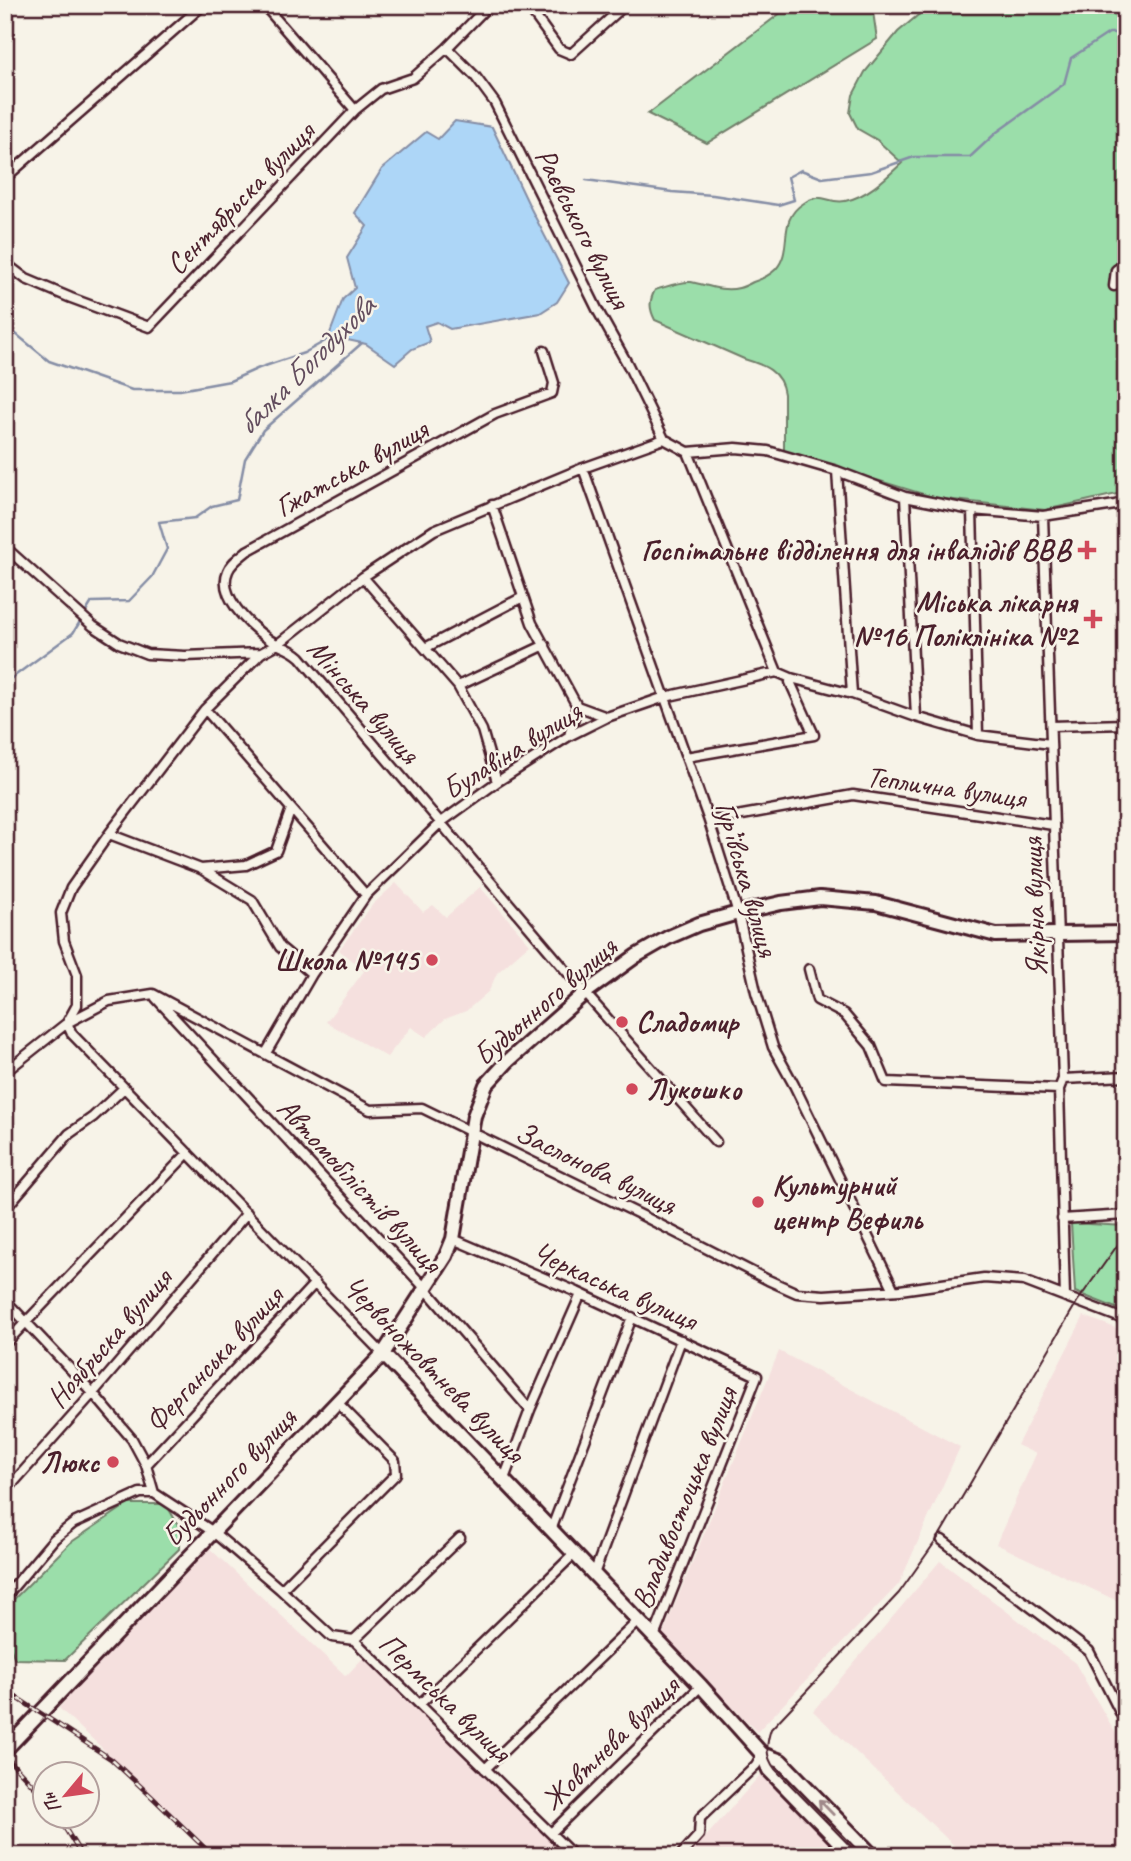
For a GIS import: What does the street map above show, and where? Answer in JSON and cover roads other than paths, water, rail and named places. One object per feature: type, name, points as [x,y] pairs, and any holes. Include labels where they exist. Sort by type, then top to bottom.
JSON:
[{"type":"main road","name":"Будьонного вулиця","points":[[5,1750],[383,1353],[446,1256],[453,1239],[474,1116],[485,1084],[585,993],[636,956],[668,937],[699,924],[781,903],[820,898],[876,903],[996,935],[1126,933]]},
{"type":"main road","name":"Червоножовтнева вулиця","points":[[383,1353],[701,1686],[762,1754],[768,1770],[853,1856]]},
{"type":"main road","name":"Червоножовтнева вулиця","points":[[762,1754],[781,1761],[873,1856]]},
{"type":"street","points":[[5,178],[203,5]]},
{"type":"street","points":[[264,5],[355,110]]},
{"type":"street","name":"Сентябрьска вулиця","points":[[5,263],[26,279],[149,327],[355,110],[381,89],[414,78],[489,5]]},
{"type":"street","points":[[527,5],[559,50],[571,54],[625,5]]},
{"type":"street","name":"Раєвського вулиця","points":[[447,48],[475,76],[495,103],[664,439]]},
{"type":"street","points":[[1114,286],[1116,270],[1126,263]]},
{"type":"street","name":"Гжатська вулиця","points":[[278,644],[268,640],[234,607],[226,583],[227,572],[233,564],[247,551],[495,414],[552,393],[554,383],[544,351]]},
{"type":"street","points":[[67,1023],[78,1005],[77,975],[64,941],[61,913],[71,888],[109,834],[205,709],[261,653],[278,644],[363,576],[434,530],[583,468],[664,439],[688,452],[736,448],[768,451],[837,471],[905,497],[972,510],[1043,516],[1126,501]]},
{"type":"street","points":[[688,452],[777,672],[978,735],[1051,744]]},
{"type":"street","name":"Гур’ївська вулиця","points":[[583,468],[709,821],[738,913],[756,992],[773,1047],[894,1290]]},
{"type":"street","points":[[837,471],[852,695]]},
{"type":"street","points":[[905,497],[916,717]]},
{"type":"street","points":[[492,505],[532,623],[577,706],[607,717]]},
{"type":"street","points":[[972,510],[978,735]]},
{"type":"street","name":"Якірна вулиця","points":[[1043,516],[1063,1079],[1059,1089],[1065,1297]]},
{"type":"street","points":[[5,547],[93,626],[119,643],[147,654],[185,656],[261,653]]},
{"type":"street","points":[[363,576],[458,686],[482,730],[498,782]]},
{"type":"street","points":[[425,648],[523,597]]},
{"type":"street","name":"Мінська вулиця","points":[[278,644],[288,647],[299,657],[585,993],[716,1142]]},
{"type":"street","points":[[458,686],[545,645]]},
{"type":"street","name":"Булавіна вулиця","points":[[266,1054],[312,974],[366,895],[440,823],[569,736],[607,717],[665,697],[777,672]]},
{"type":"street","points":[[686,757],[814,735],[790,682],[791,678]]},
{"type":"street","points":[[569,736],[577,706]]},
{"type":"street","points":[[205,709],[366,895]]},
{"type":"street","points":[[1051,726],[1126,724]]},
{"type":"street","name":"Теплична вулиця","points":[[709,821],[852,796],[1053,825]]},
{"type":"street","points":[[201,869],[246,865],[276,850],[291,809]]},
{"type":"street","points":[[109,834],[201,869],[252,900],[280,947],[312,974]]},
{"type":"street","points":[[809,969],[817,1000],[844,1014],[871,1046],[886,1082],[1059,1089]]},
{"type":"street","points":[[5,1072],[67,1023],[109,1001],[153,994]]},
{"type":"street","name":"Заслонова вулиця","points":[[153,994],[370,1110],[422,1108],[797,1293],[824,1295],[894,1290],[984,1278],[1024,1281],[1126,1320]]},
{"type":"street","name":"Автомобілістів вулиця","points":[[153,994],[425,1287],[530,1410]]},
{"type":"street","name":"Червоножовтнева вулиця","points":[[67,1023],[72,1034],[383,1353]]},
{"type":"street","points":[[1063,1079],[1126,1076]]},
{"type":"street","points":[[5,1209],[69,1134],[93,1117],[124,1088]]},
{"type":"street","points":[[5,1344],[188,1153]]},
{"type":"street","name":"Ноябрьска вулиця","points":[[5,1492],[247,1213]]},
{"type":"street","points":[[1062,1219],[1126,1215]]},
{"type":"street","name":"Черкаська вулиця","points":[[453,1239],[581,1294],[757,1376]]},
{"type":"street","name":"Ферганська вулиця","points":[[146,1465],[316,1283]]},
{"type":"street","points":[[504,1479],[530,1410],[581,1294]]},
{"type":"street","name":"Ферганська вулиця","points":[[5,1300],[93,1393],[132,1439],[146,1465],[154,1493]]},
{"type":"street","points":[[551,1530],[632,1317]]},
{"type":"street","name":"Владивостоцька вулиця","points":[[594,1574],[681,1340]]},
{"type":"street","name":"Владивостоцька вулиця","points":[[654,1637],[757,1376]]},
{"type":"street","points":[[281,1590],[396,1474],[395,1461],[337,1402]]},
{"type":"street","points":[[5,1597],[54,1539],[74,1523],[140,1493],[154,1493],[212,1531]]},
{"type":"street","name":"Пермська вулиця","points":[[212,1531],[332,1637],[354,1640],[574,1856]]},
{"type":"street","points":[[354,1640],[460,1538]]},
{"type":"street","points":[[942,1540],[1089,1651],[1126,1724]]},
{"type":"street","points":[[420,1704],[574,1554]]},
{"type":"street","points":[[485,1769],[638,1621]]},
{"type":"street","name":"Жовтнева вулиця","points":[[551,1833],[701,1686]]},
{"type":"street","points":[[680,1856],[699,1835],[700,1818],[756,1765],[762,1754]]},
{"type":"water","points":[[455,121],[492,127],[569,283],[557,302],[540,313],[450,329],[437,322],[425,326],[430,342],[412,349],[395,364],[366,344],[329,336],[343,299],[355,288],[347,258],[367,226],[355,213],[382,169],[426,132],[438,139]]},
{"type":"waterway","name":"балка Богодухова","points":[[586,180],[778,205],[794,200],[788,177],[801,170],[822,178],[871,172],[914,157],[970,157],[997,132],[1064,84],[1071,58],[1109,33],[1126,33]]},
{"type":"waterway","points":[[5,325],[49,361],[132,390],[180,390],[230,381],[304,353],[334,336]]},
{"type":"waterway","name":"балка Богодухова","points":[[5,683],[73,633],[92,602],[129,601],[152,577],[167,549],[159,522],[195,518],[212,506],[237,500],[245,459],[263,430],[362,343]]},
{"type":"tram line","points":[[860,1856],[775,1769],[767,1750],[771,1729],[899,1593],[938,1538],[1077,1302],[1119,1243],[1126,1238]]},
{"type":"railway","points":[[5,1690],[111,1759],[213,1856]]},
{"type":"railway","points":[[5,1756],[32,1784]]},
{"type":"railway","points":[[66,1829],[82,1856]]},
{"type":"place","name":"Госпітальне відділення для інвалідів ВВВ","points":[[1087,550]]},
{"type":"place","name":"Міська лікарня №16 Поліклініка №2","points":[[1093,619]]},
{"type":"place","name":"Школа №145","points":[[432,960]]},
{"type":"place","name":"Сладомир","points":[[622,1022]]},
{"type":"place","name":"Лукошко","points":[[632,1089]]},
{"type":"place","name":"Культурний центр Вефиль","points":[[758,1202]]},
{"type":"place","name":"Люкс","points":[[113,1462]]}]
